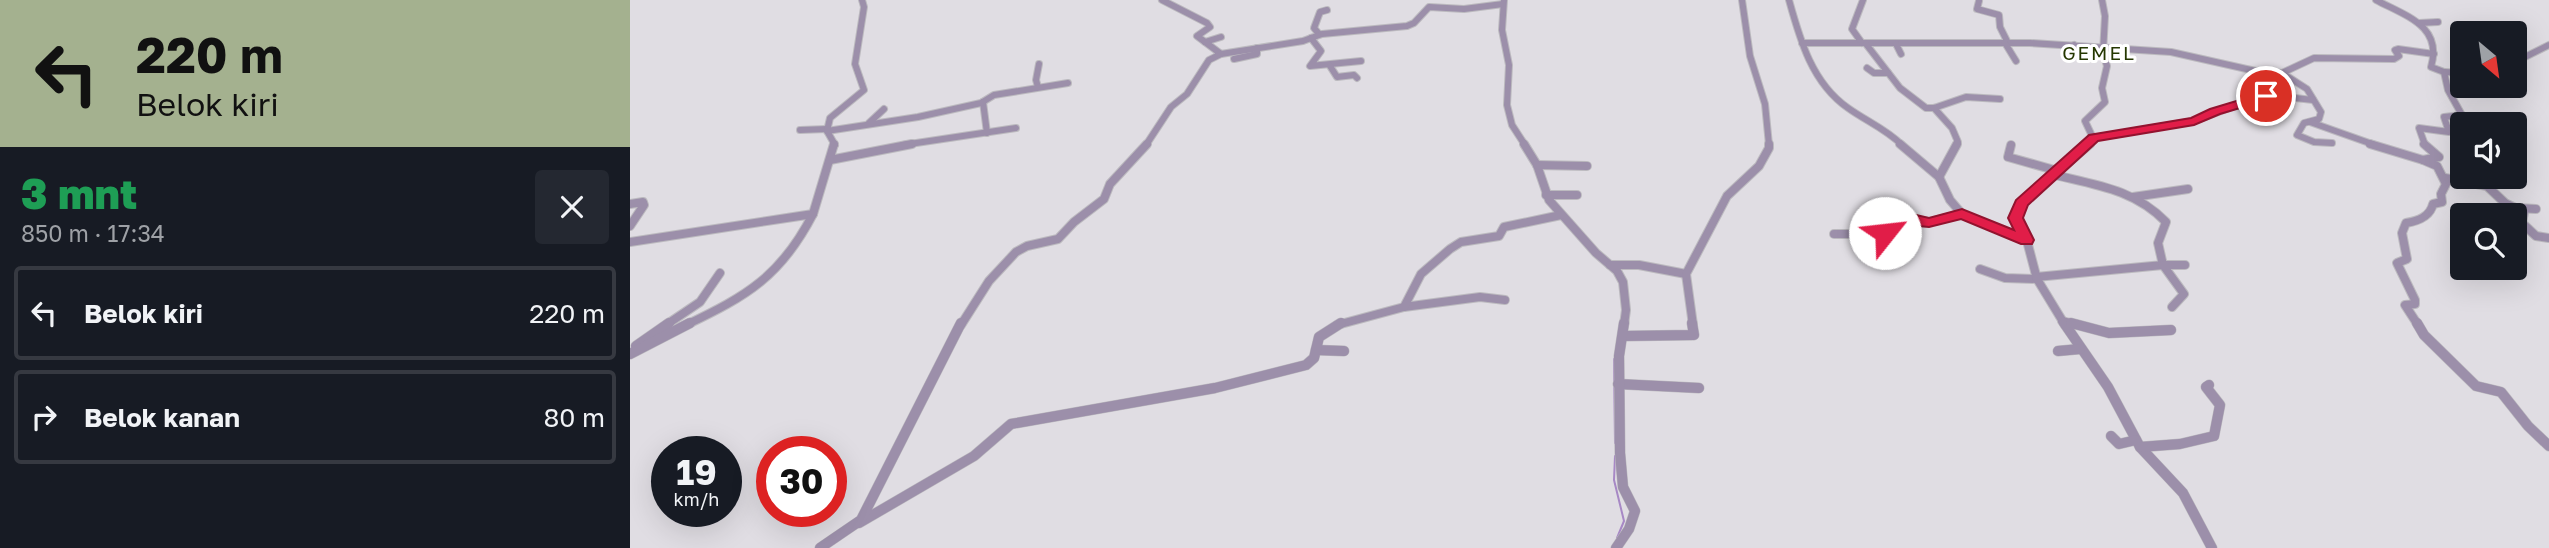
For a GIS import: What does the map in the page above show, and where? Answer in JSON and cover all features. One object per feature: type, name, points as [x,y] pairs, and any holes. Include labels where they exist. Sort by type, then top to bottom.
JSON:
[{"type":"street","points":[[827,130],[834,114],[864,90],[855,64],[864,7],[862,0]]},
{"type":"street","points":[[1162,0],[1210,25],[1197,35],[1221,54]]},
{"type":"street","points":[[1623,336],[1694,335],[1686,274],[1727,196],[1759,166],[1769,148],[1765,103],[1750,56],[1742,0]]},
{"type":"street","points":[[1789,0],[1802,43],[1828,90],[1848,108],[1890,134],[1914,158],[1939,177],[1950,200],[1962,214],[2026,240]]},
{"type":"street","points":[[1863,0],[1852,29],[1908,96],[1923,107],[1934,108],[1965,97],[2000,99]]},
{"type":"street","points":[[2094,138],[2085,121],[2105,102],[2102,88],[2106,66],[2102,47],[2105,16],[2102,0]]},
{"type":"street","points":[[2376,0],[2419,23],[2434,41],[2431,67],[2450,72]]},
{"type":"street","points":[[1979,1],[1977,9],[1999,15],[2003,42],[2016,61]]},
{"type":"street","points":[[859,523],[962,321],[989,281],[1016,252],[1027,246],[1058,239],[1074,222],[1104,199],[1109,185],[1146,145],[1171,107],[1189,92],[1209,60],[1221,54],[1311,38],[1320,34],[1409,26],[1430,4],[1464,9],[1503,2],[1502,30],[1509,65],[1509,115],[1521,142],[1537,165],[1546,195],[1560,215],[1619,274],[1625,289],[1626,310],[1618,384],[1623,487],[1635,511],[1629,529],[1616,548]]},
{"type":"street","points":[[1320,34],[1314,28],[1315,18],[1320,12],[1327,10]]},
{"type":"street","points":[[2419,23],[2438,22]]},
{"type":"street","points":[[1205,42],[1221,37]]},
{"type":"street","points":[[1311,38],[1321,51],[1310,66],[1361,61]]},
{"type":"street","points":[[1802,43],[1988,41],[2074,45],[2181,54],[2260,72],[2282,73],[2314,58],[2394,59],[2399,56],[2397,49],[2434,54]]},
{"type":"street","points":[[1896,44],[1901,54]]},
{"type":"street","points":[[2074,45],[2077,50],[2088,52]]},
{"type":"street","points":[[2527,56],[2549,46]]},
{"type":"street","points":[[1234,59],[1257,54],[1257,48]]},
{"type":"street","points":[[1038,87],[1036,79],[1039,64]]},
{"type":"street","points":[[1330,66],[1337,77],[1354,75],[1357,78]]},
{"type":"street","points":[[1867,68],[1874,73],[1888,73]]},
{"type":"street","points":[[2444,72],[2448,90],[2459,112]]},
{"type":"street","points":[[2282,73],[2307,89],[2321,115],[2318,120],[2304,123],[2298,136],[2314,142],[2332,144]]},
{"type":"street","points":[[800,130],[827,130],[918,117],[983,102],[994,95],[1068,83]]},
{"type":"street","points":[[2212,548],[2183,493],[2138,444],[2108,387],[2080,349],[2036,278],[2026,240],[2016,222],[2018,208],[2094,138],[2194,121],[2249,100],[2277,96],[2313,100]]},
{"type":"street","points":[[2249,100],[2261,109],[2260,111]]},
{"type":"street","points":[[983,102],[987,133]]},
{"type":"street","points":[[1934,108],[1955,133],[1958,143],[1939,177]]},
{"type":"street","points":[[869,123],[884,109]]},
{"type":"street","points":[[2423,160],[2439,157],[2425,145],[2419,128],[2448,132],[2450,130],[2444,117],[2450,117]]},
{"type":"street","points":[[2310,122],[2437,166],[2445,178],[2442,202],[2432,204],[2431,212],[2420,220],[2406,223],[2403,233],[2407,259],[2397,263],[2416,300],[2415,304],[2405,305],[2424,335],[2458,370],[2479,388],[2501,392],[2528,426],[2549,446]]},
{"type":"street","points":[[830,160],[916,142],[1016,128]]},
{"type":"street","points":[[633,350],[725,308],[760,285],[798,243],[813,214],[835,143],[827,130]]},
{"type":"street","points":[[2011,145],[2008,157],[2117,188],[2165,221],[2158,234],[2157,247],[2163,265],[2184,293],[2172,307]]},
{"type":"street","points":[[1537,165],[1587,166]]},
{"type":"street","points":[[2445,178],[2484,183],[2501,194],[2507,203]]},
{"type":"street","points":[[2133,197],[2188,189]]},
{"type":"street","points":[[1546,195],[1577,195]]},
{"type":"street","points":[[630,204],[643,202],[644,205],[630,226]]},
{"type":"street","points":[[2527,208],[2536,209]]},
{"type":"street","points":[[630,242],[813,214]]},
{"type":"street","points":[[1834,234],[1883,234],[1890,219],[1929,222],[1962,214]]},
{"type":"street","points":[[1404,307],[1422,274],[1457,244],[1498,237],[1504,227],[1533,223],[1560,215]]},
{"type":"street","points":[[2527,228],[2534,235],[2549,238]]},
{"type":"street","points":[[1610,265],[1639,265],[1686,274]]},
{"type":"street","points":[[1980,269],[2005,278],[2036,278],[2185,265]]},
{"type":"street","points":[[633,350],[701,301],[720,273]]},
{"type":"street","points":[[820,548],[981,451],[1011,424],[1246,381],[1306,365],[1312,361],[1319,337],[1363,315],[1480,297],[1505,300]]},
{"type":"street","points":[[2062,321],[2109,334],[2171,330]]},
{"type":"street","points":[[2058,351],[2080,349]]},
{"type":"street","points":[[1316,350],[1344,351]]},
{"type":"street","points":[[1618,384],[1699,388]]},
{"type":"street","points":[[2111,436],[2119,444],[2214,437],[2220,405],[2206,387],[2210,384]]},
{"type":"waterway","points":[[1614,359],[1615,443]]},
{"type":"waterway","points":[[1615,456],[1614,480],[1624,521],[1617,538]]},
{"type":"district","name":"GEMEL","points":[[2099,53]]},
{"type":"route","points":[[1885,233],[1890,219],[1929,222],[1962,214],[2026,240],[2015,218],[2018,208],[2094,138],[2200,120],[2215,111],[2266,96]]}]
